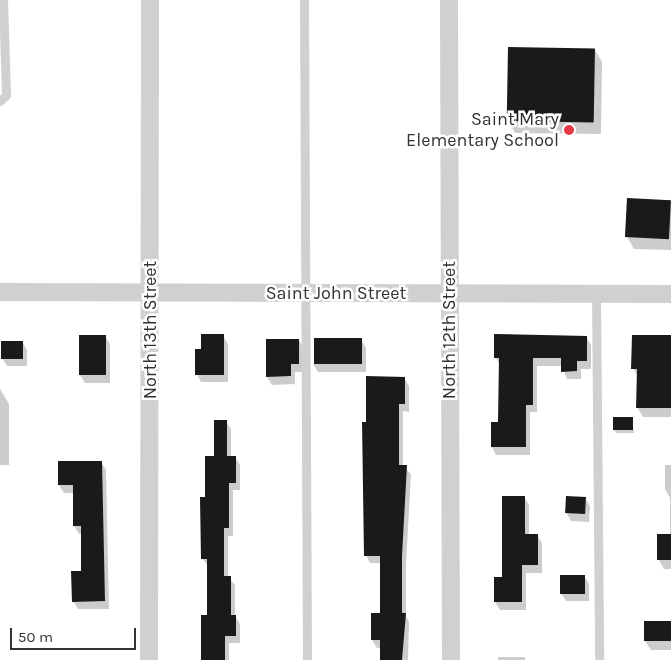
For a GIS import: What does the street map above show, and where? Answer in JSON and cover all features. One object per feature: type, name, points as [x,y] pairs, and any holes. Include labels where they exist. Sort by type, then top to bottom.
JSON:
[{"type":"street","name":"North 13th Street","points":[[149,660],[150,0]]},
{"type":"street","name":"North 12th Street","points":[[449,0],[451,660]]},
{"type":"street","name":"Saint John Street","points":[[0,292],[671,294]]},
{"type":"lane","points":[[0,101],[6,95],[3,0]]},
{"type":"lane","points":[[304,0],[307,660]]},
{"type":"lane","points":[[596,294],[599,660]]},
{"type":"building","points":[[508,47],[595,49],[594,123],[507,121]]},
{"type":"building","points":[[627,198],[671,200],[669,239],[625,237]]},
{"type":"building","points":[[201,334],[224,334],[224,375],[195,375],[195,349],[201,349]]},
{"type":"building","points":[[494,334],[587,336],[587,361],[577,361],[577,371],[561,372],[561,358],[533,358],[533,405],[526,405],[526,447],[491,447],[491,422],[498,422],[499,358],[494,358]]},
{"type":"building","points":[[79,335],[106,335],[106,375],[79,375]]},
{"type":"building","points":[[632,335],[671,335],[671,408],[636,408],[637,369],[631,369]]},
{"type":"building","points":[[314,338],[362,338],[362,364],[314,364]]},
{"type":"building","points":[[266,339],[299,339],[299,364],[291,364],[291,376],[266,377]]},
{"type":"building","points":[[1,341],[23,341],[23,359],[1,359]]},
{"type":"building","points":[[366,376],[405,377],[405,404],[399,404],[399,465],[407,465],[402,556],[402,613],[406,613],[402,660],[380,660],[380,640],[371,640],[371,613],[380,613],[380,556],[364,556],[362,422],[366,422]]},
{"type":"building","points":[[613,417],[633,417],[633,430],[613,430]]},
{"type":"building","points":[[214,420],[227,420],[227,456],[236,456],[236,483],[229,483],[229,528],[224,528],[224,576],[231,576],[231,615],[236,615],[236,636],[225,636],[225,660],[201,660],[201,615],[207,615],[207,559],[201,559],[200,497],[205,497],[205,456],[214,456]]},
{"type":"building","points":[[58,461],[102,461],[105,601],[72,602],[71,571],[81,571],[81,526],[73,526],[73,485],[58,485]]},
{"type":"building","points":[[502,496],[525,496],[525,534],[538,534],[538,565],[522,565],[522,602],[494,602],[494,577],[502,577]]},
{"type":"building","points":[[566,496],[586,497],[585,514],[565,513]]},
{"type":"building","points":[[657,534],[671,534],[671,560],[657,560]]},
{"type":"building","points":[[560,575],[585,575],[585,594],[560,594]]},
{"type":"building","points":[[644,621],[671,621],[671,641],[644,641]]},
{"type":"place","name":"Saint Mary Elementary School","points":[[569,130]]}]
